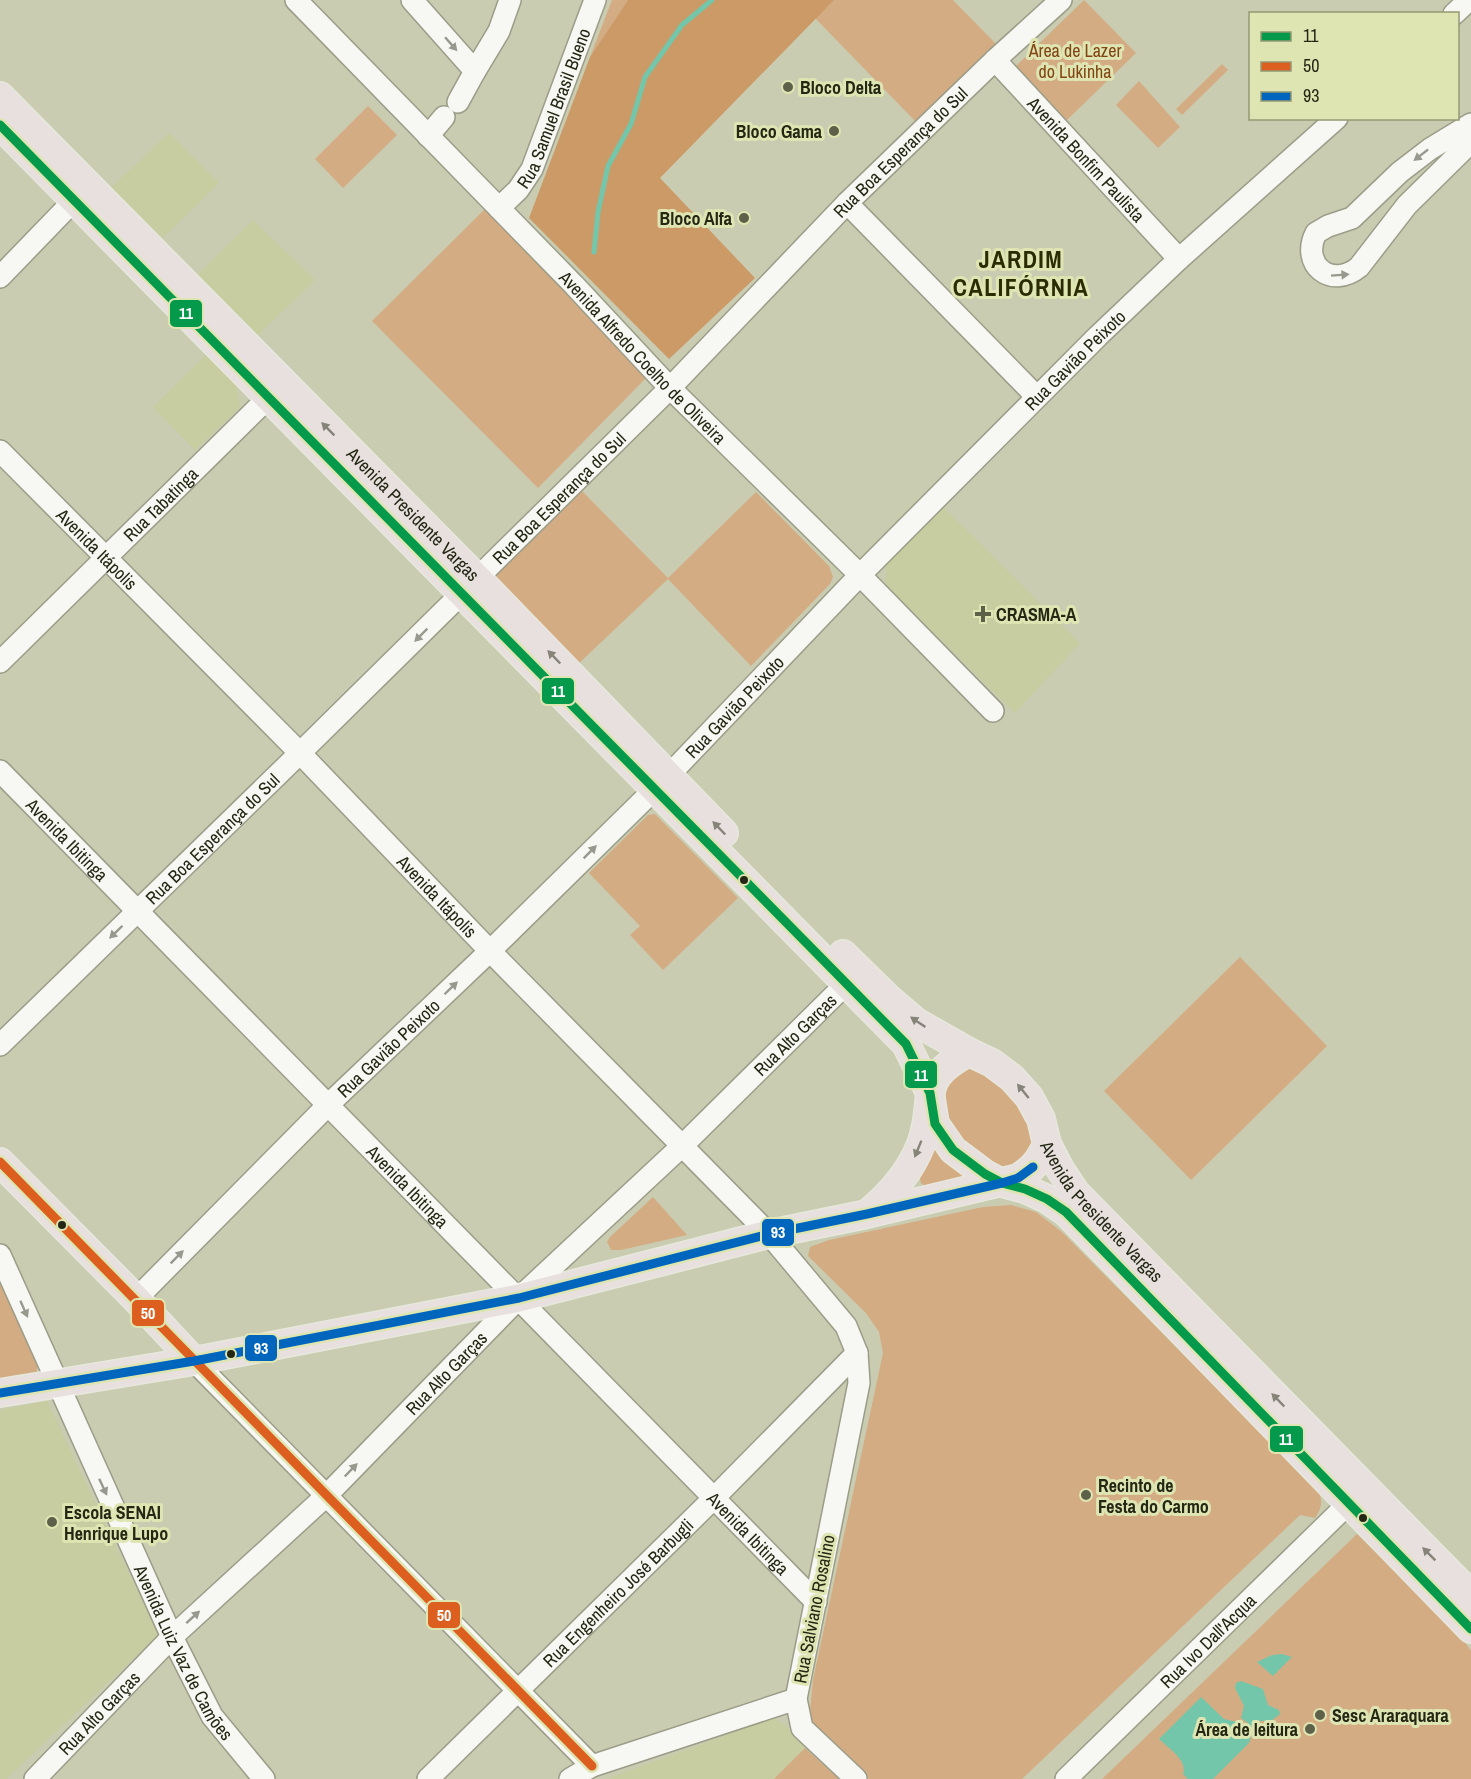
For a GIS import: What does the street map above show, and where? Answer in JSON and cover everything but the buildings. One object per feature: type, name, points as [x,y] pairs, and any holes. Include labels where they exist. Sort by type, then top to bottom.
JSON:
[{"type":"main road","name":"Avenida Presidente Vargas","points":[[0,96],[82,193],[269,397],[470,586]]},
{"type":"main road","name":"Avenida Presidente Vargas","points":[[0,125],[82,193],[853,977],[906,1044],[930,1093],[935,1124],[954,1150],[985,1174],[1002,1183],[1036,1194],[1066,1212],[1471,1629]]},
{"type":"main road","name":"Avenida Presidente Vargas","points":[[853,977],[889,999],[916,1022],[969,1053],[992,1063],[1012,1078],[1029,1097],[1041,1119],[1047,1143],[1076,1193],[1471,1595]]},
{"type":"main road","points":[[867,1214],[900,1183],[912,1164],[926,1126],[934,1078],[949,1063],[969,1053]]},
{"type":"main road","points":[[0,1393],[194,1361],[519,1298],[769,1234],[1002,1183],[1018,1178],[1031,1170],[1041,1158],[1047,1143]]},
{"type":"main road","points":[[0,1162],[194,1361]]},
{"type":"main road","points":[[157,1367],[170,1335]]},
{"type":"street","name":"Avenida Alfredo Coelho de Oliveira","points":[[296,0],[670,387],[861,575],[993,711]]},
{"type":"street","points":[[412,0],[475,71]]},
{"type":"street","points":[[428,136],[451,109],[475,71],[498,31],[510,0]]},
{"type":"street","name":"Rua Samuel Brasil Bueno","points":[[499,208],[518,190],[532,169],[595,0]]},
{"type":"street","name":"Rua Boa Esperança do Sul","points":[[0,1045],[470,586],[670,387],[847,203],[995,60],[1061,0]]},
{"type":"street","points":[[1456,12],[1469,0]]},
{"type":"street","name":"Avenida Bonfim Paulista","points":[[995,60],[1179,259]]},
{"type":"street","name":"Rua Gavião Peixoto","points":[[136,1299],[329,1104],[490,951],[662,782],[861,575],[1037,397],[1179,259],[1334,120]]},
{"type":"street","points":[[1471,124],[1430,149],[1400,172],[1352,218],[1316,232],[1311,249],[1322,271],[1330,276],[1350,275],[1359,267],[1407,205],[1471,142]]},
{"type":"street","points":[[0,277],[82,193]]},
{"type":"street","points":[[847,203],[1037,397]]},
{"type":"street","name":"Rua Tabatinga","points":[[0,662],[269,397]]},
{"type":"street","name":"Avenida Itápolis","points":[[0,451],[300,753],[490,951],[769,1234],[838,1314],[849,1332],[857,1353]]},
{"type":"street","name":"Avenida Ibitinga","points":[[0,771],[816,1602]]},
{"type":"street","name":"Rua Alto Garças","points":[[35,1779],[171,1637],[326,1496],[519,1298],[683,1145],[853,977]]},
{"type":"street","name":"Avenida Luiz Vaz de Camões","points":[[0,1255],[171,1637],[212,1716],[264,1779]]},
{"type":"street","name":"Rua Engenheiro José Barbugli","points":[[428,1779],[714,1498],[857,1353]]},
{"type":"street","name":"Rua Salviano Rosalino","points":[[570,1779],[592,1766],[796,1699],[859,1383],[857,1353]]},
{"type":"street","points":[[194,1361],[592,1766]]},
{"type":"street","name":"Rua Ivo Dall'Acqua","points":[[1066,1779],[1349,1503]]},
{"type":"street","points":[[796,1699],[802,1728],[856,1779]]},
{"type":"shaded area","points":[[628,0],[834,0],[660,178],[755,278],[669,359],[529,218],[590,57]]},
{"type":"shaded area","points":[[169,133],[219,183],[163,238],[111,188]]},
{"type":"shaded area","points":[[253,220],[315,280],[257,336],[197,275]]},
{"type":"shaded area","points":[[208,353],[236,382],[240,407],[195,450],[153,407]]},
{"type":"shaded area","name":"CRASMA-A","points":[[944,508],[1080,643],[1015,713],[886,585],[886,565]]},
{"type":"shaded area","name":"Escola SENAI Henrique Lupo","points":[[47,1401],[158,1635],[6,1779],[0,1779],[0,1410]]},
{"type":"shaded area","points":[[1282,1654],[1292,1657],[1273,1676],[1257,1662],[1272,1655]]},
{"type":"shaded area","points":[[1241,1681],[1263,1689],[1268,1705],[1279,1710],[1280,1714],[1271,1721],[1259,1721],[1255,1724],[1249,1743],[1213,1779],[1188,1779],[1183,1774],[1183,1764],[1180,1759],[1159,1739],[1201,1697],[1224,1719],[1241,1723],[1248,1728],[1249,1724],[1241,1718],[1244,1706],[1235,1688],[1236,1683]]},
{"type":"shaded area","points":[[774,1718],[785,1725],[805,1748],[774,1779],[606,1779]]},
{"type":"green space","points":[[612,0],[628,0],[590,57]]},
{"type":"green space","points":[[834,0],[953,0],[997,45],[917,123],[815,18]]},
{"type":"green space","name":"Área de Lazer do Lukinha","points":[[1084,0],[1136,53],[1066,121],[1014,68]]},
{"type":"green space","points":[[1222,64],[1228,70],[1182,115],[1176,109]]},
{"type":"green space","points":[[1139,81],[1180,127],[1158,148],[1116,105]]},
{"type":"green space","points":[[368,106],[397,135],[343,188],[315,159]]},
{"type":"green space","points":[[485,209],[649,375],[538,488],[372,321]]},
{"type":"green space","points":[[581,490],[668,578],[756,492],[829,566],[833,577],[830,584],[751,666],[668,579],[576,666],[493,577]]},
{"type":"green space","points":[[655,814],[738,898],[663,970],[630,935],[640,926],[589,873],[648,815]]},
{"type":"green space","points":[[1240,957],[1327,1046],[1191,1180],[1104,1091]]},
{"type":"green space","points":[[977,1066],[1024,1103],[1035,1146],[1017,1167],[993,1170],[943,1124],[943,1087],[966,1067]]},
{"type":"green space","points":[[934,1140],[972,1179],[927,1188],[921,1183],[919,1175]]},
{"type":"green space","points":[[653,1197],[687,1235],[621,1250],[611,1250],[607,1242],[610,1237]]},
{"type":"green space","name":"Recinto de Festa do Carmo","points":[[1011,1205],[1036,1212],[1062,1232],[1318,1490],[1321,1498],[1320,1508],[1315,1518],[1300,1515],[1022,1779],[869,1779],[813,1724],[810,1710],[813,1680],[883,1353],[879,1332],[866,1313],[808,1256],[810,1247],[829,1240],[983,1207]]},
{"type":"green space","points":[[0,1280],[38,1365],[36,1374],[0,1384]]},
{"type":"green space","name":"Sesc Araraquara","points":[[1357,1534],[1461,1636],[1471,1651],[1471,1779],[1102,1779]]},
{"type":"green space","points":[[805,1748],[839,1779],[774,1779]]},
{"type":"waterway","points":[[594,252],[598,212],[608,166],[631,124],[645,77],[682,25],[712,0]]},
{"type":"transit line","name":"11","points":[[0,125],[906,1044],[930,1093],[935,1124],[953,1150],[985,1174],[1002,1183],[1025,1189],[1047,1199],[1066,1212],[1471,1629]]},
{"type":"transit line","name":"50","points":[[0,1162],[592,1766]]},
{"type":"transit line","name":"93","points":[[0,1393],[194,1361],[519,1298],[769,1234],[1002,1183],[1018,1178],[1033,1167]]},
{"type":"place","name":"Bloco Delta","points":[[788,87]]},
{"type":"place","name":"Bloco Gama","points":[[834,131]]},
{"type":"place","name":"Bloco Alfa","points":[[744,218]]},
{"type":"place","name":"CRASMA-A","points":[[983,614]]},
{"type":"place","name":"Recinto de Festa do Carmo","points":[[1086,1495]]},
{"type":"place","name":"Escola SENAI Henrique Lupo","points":[[52,1522]]},
{"type":"place","name":"Sesc Araraquara","points":[[1320,1715]]},
{"type":"place","name":"Área de leitura","points":[[1310,1729]]},
{"type":"district","name":"JARDIM CALIFÓRNIA","points":[[1021,273]]}]
